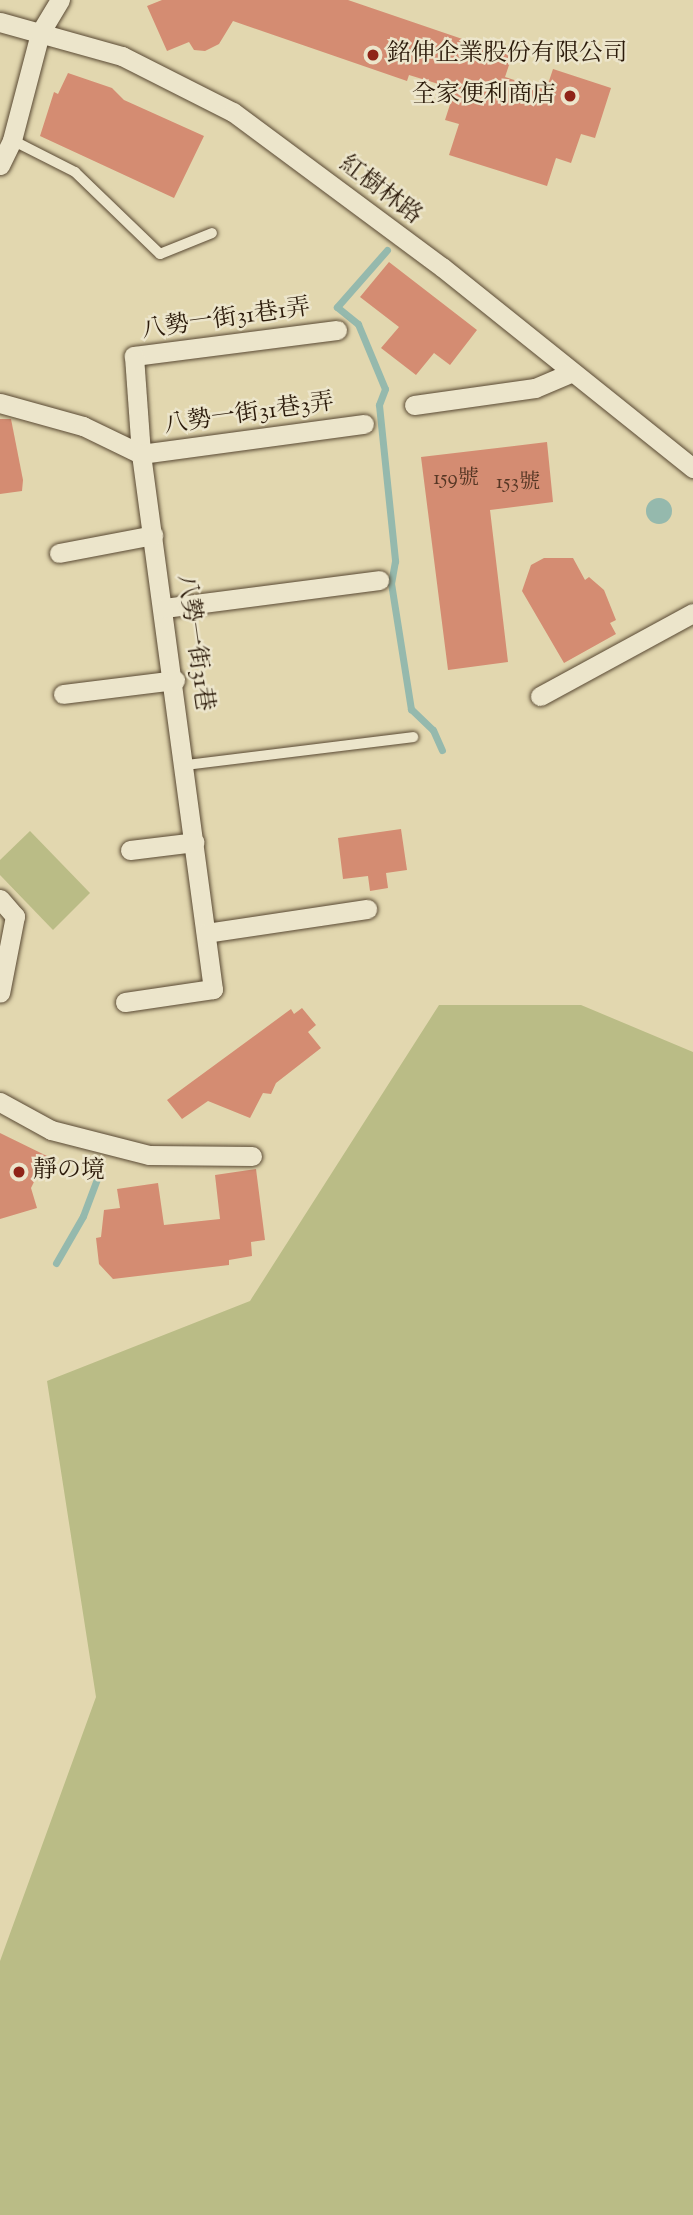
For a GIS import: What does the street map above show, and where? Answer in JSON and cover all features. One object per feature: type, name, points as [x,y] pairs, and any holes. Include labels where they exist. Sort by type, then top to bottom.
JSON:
[{"type":"street","points":[[0,164],[12,140],[40,33],[60,0]]},
{"type":"street","name":"紅樹林路","points":[[0,22],[122,56],[233,112],[442,268],[570,373],[693,468]]},
{"type":"street","name":"八勢一街31巷1弄","points":[[141,454],[134,356],[337,330]]},
{"type":"street","points":[[414,405],[535,388],[570,373]]},
{"type":"street","points":[[0,402],[83,426],[141,454]]},
{"type":"street","name":"八勢一街31巷3弄","points":[[141,454],[364,424]]},
{"type":"street","name":"八勢一街31巷","points":[[125,1002],[213,989],[175,680],[141,454]]},
{"type":"street","points":[[59,552],[153,535]]},
{"type":"street","points":[[164,608],[379,580]]},
{"type":"street","points":[[540,696],[693,613]]},
{"type":"street","points":[[63,694],[175,680]]},
{"type":"street","points":[[130,850],[195,842]]},
{"type":"street","points":[[0,900],[15,916],[0,993]]},
{"type":"street","points":[[206,933],[367,909]]},
{"type":"street","points":[[0,1102],[51,1130],[149,1155],[251,1156]]},
{"type":"lane","points":[[12,140],[75,172],[160,254],[212,233]]},
{"type":"lane","points":[[186,765],[413,737]]},
{"type":"green space","points":[[30,831],[90,893],[53,930],[0,875],[0,860]]},
{"type":"green space","points":[[439,1005],[581,1005],[693,1052],[693,2215],[0,2215],[0,1961],[96,1697],[47,1381],[250,1301]]},
{"type":"water","points":[[659,498],[668,502],[672,511],[668,520],[659,524],[650,520],[646,511],[650,502]]},
{"type":"building","points":[[162,0],[348,0],[512,56],[505,77],[546,90],[553,69],[611,88],[595,138],[581,134],[571,163],[556,158],[547,186],[449,155],[459,124],[445,120],[455,89],[409,75],[407,81],[233,21],[219,44],[205,51],[194,50],[189,42],[167,51],[147,6]]},
{"type":"building","points":[[68,73],[112,88],[124,100],[204,136],[174,198],[40,136],[54,92],[58,94]]},
{"type":"building","points":[[389,262],[477,330],[450,365],[434,353],[416,375],[381,348],[399,327],[360,297]]},
{"type":"building","points":[[0,419],[11,419],[23,480],[22,491],[0,494]]},
{"type":"building","points":[[547,442],[553,502],[490,510],[508,662],[448,670],[421,457]]},
{"type":"building","points":[[544,558],[573,558],[585,580],[589,577],[604,590],[616,620],[610,623],[616,634],[564,663],[522,591],[531,565]]},
{"type":"building","points":[[401,829],[407,870],[386,873],[388,888],[370,891],[368,876],[343,879],[338,838]]},
{"type":"building","points":[[302,1008],[316,1025],[308,1032],[321,1048],[276,1083],[271,1094],[263,1093],[250,1118],[208,1101],[182,1119],[167,1100],[291,1009],[294,1014]]},
{"type":"building","name":"靜の境","points":[[0,1133],[47,1156],[31,1188],[37,1208],[0,1219]]},
{"type":"building","points":[[256,1169],[265,1240],[251,1242],[252,1256],[229,1260],[229,1265],[113,1279],[99,1264],[96,1238],[101,1237],[104,1210],[120,1208],[117,1189],[158,1183],[164,1225],[220,1219],[215,1175]]},
{"type":"waterway","points":[[387,250],[337,307],[358,324],[385,389],[379,405],[395,561],[391,583],[411,709],[433,730],[442,750]]},
{"type":"waterway","points":[[56,1263],[83,1216],[100,1171]]},
{"type":"place","name":"銘伸企業股份有限公司","points":[[373,55]]},
{"type":"place","name":"全家便利商店","points":[[570,96]]},
{"type":"place","name":"靜の境","points":[[19,1172]]}]
